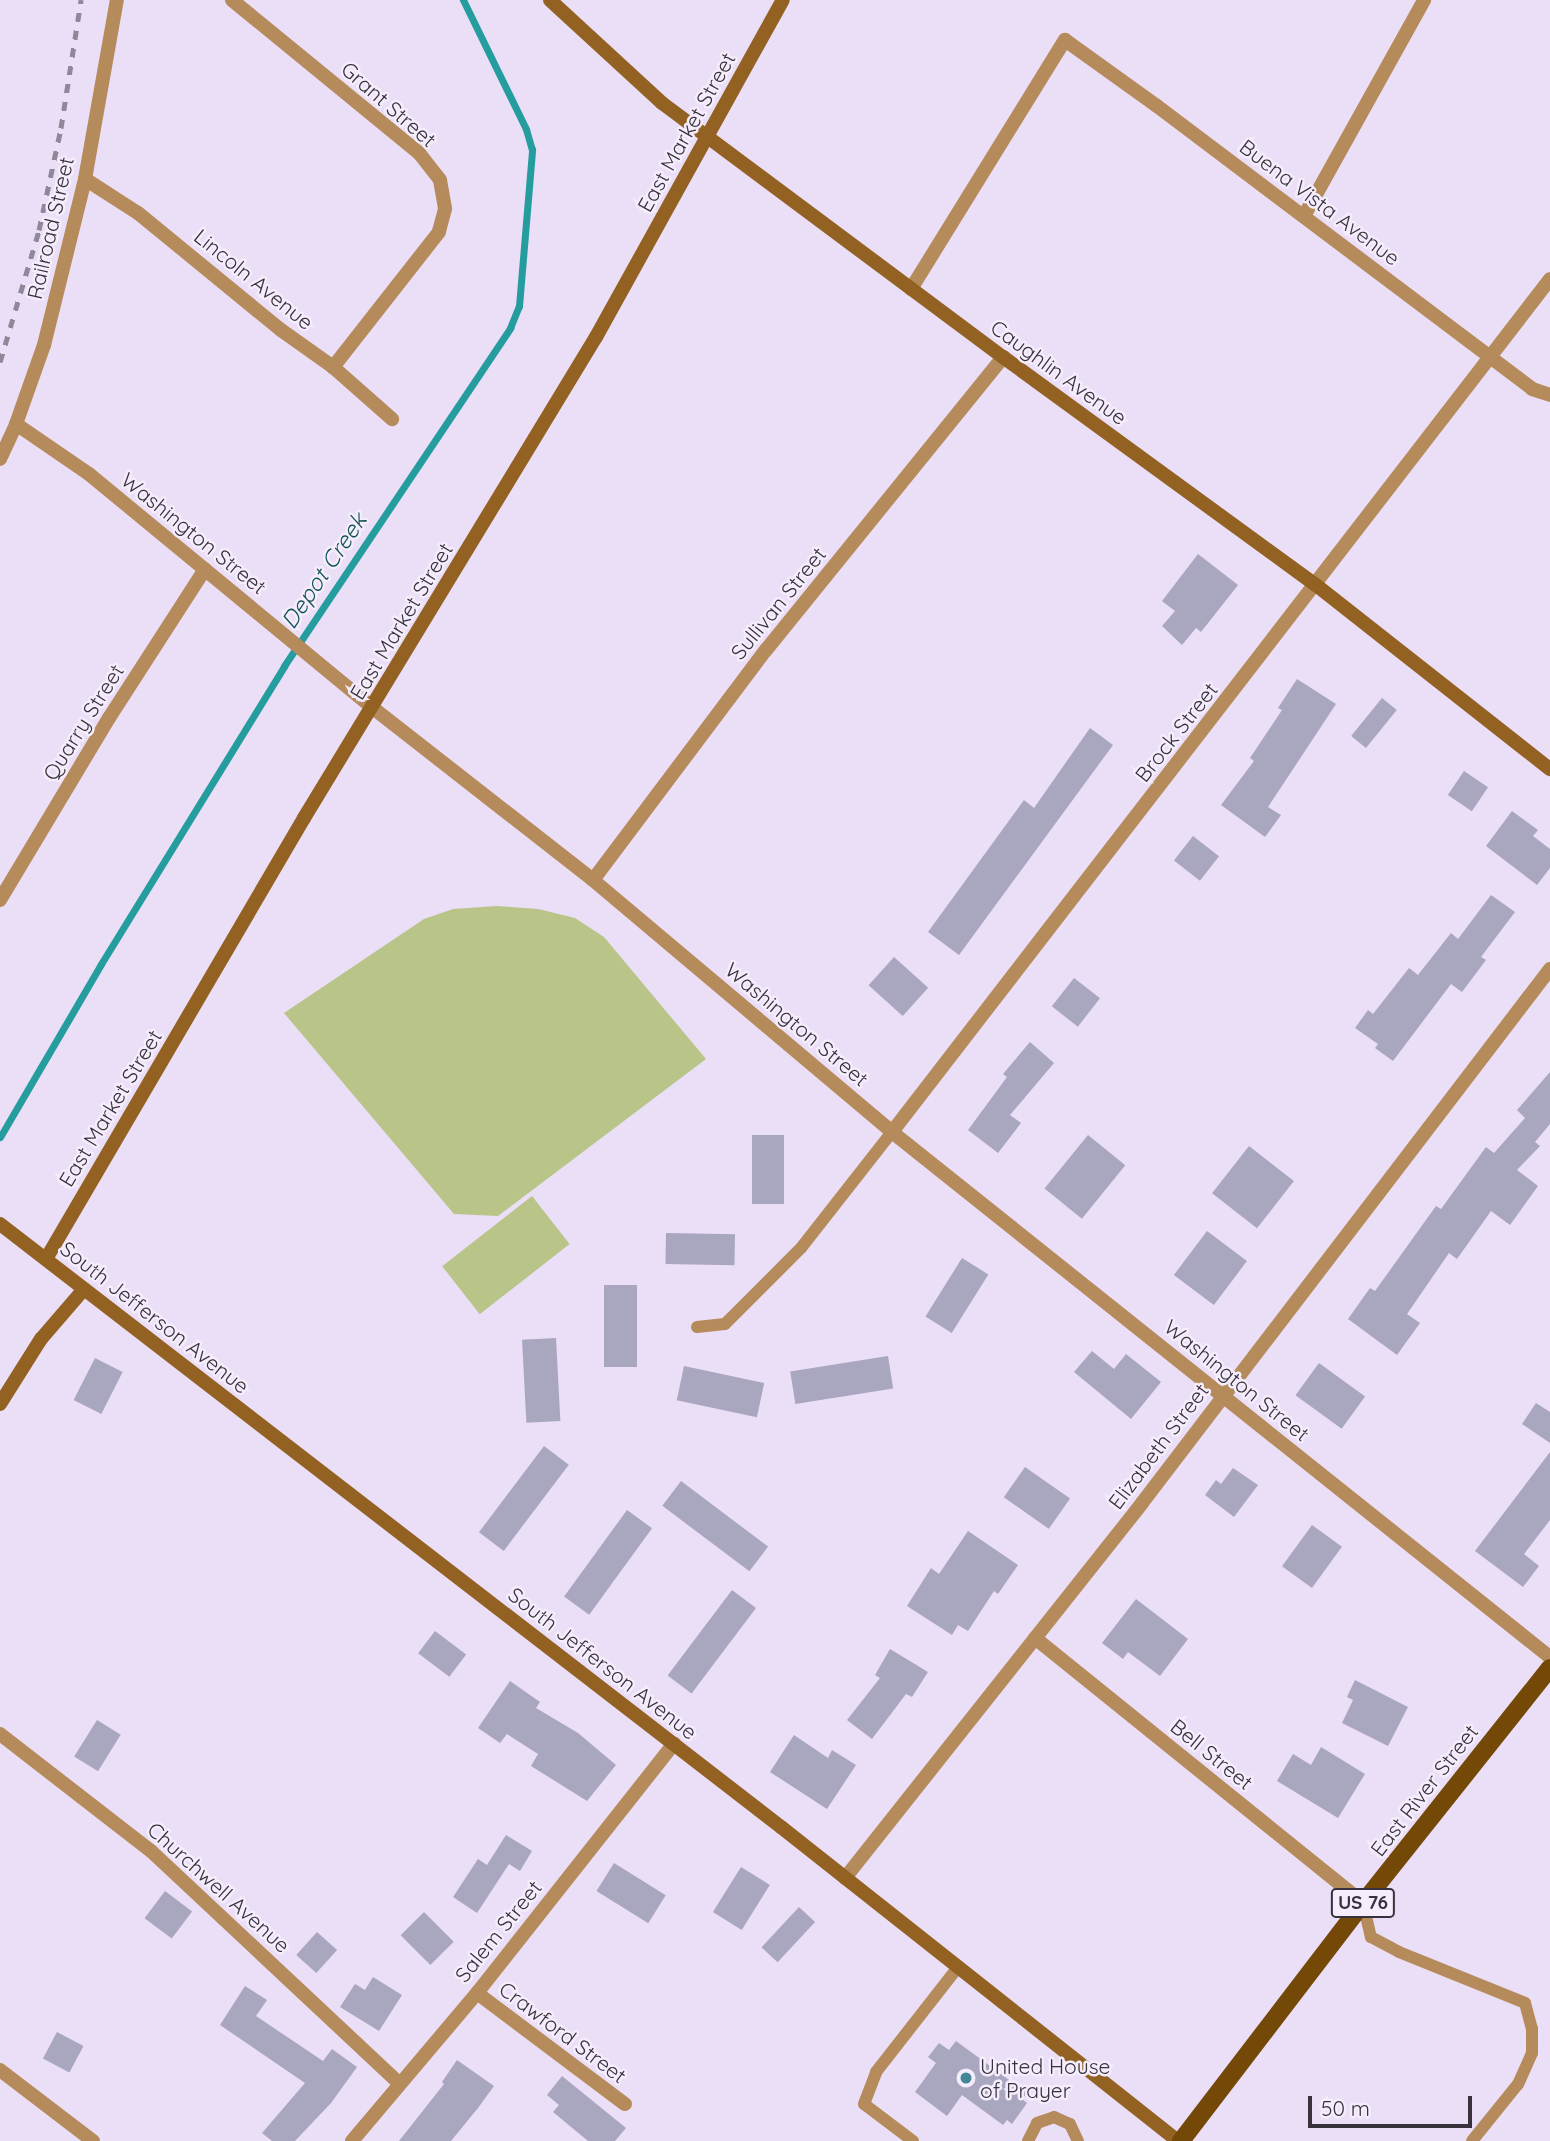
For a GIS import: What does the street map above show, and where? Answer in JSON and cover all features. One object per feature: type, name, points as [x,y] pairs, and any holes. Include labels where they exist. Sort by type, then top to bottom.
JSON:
[{"type":"main road","name":"East River Street","points":[[1179,2141],[1363,1903],[1550,1668]]},
{"type":"street","name":"Railroad Street","points":[[0,459],[16,424],[44,345],[85,179],[117,0]]},
{"type":"street","name":"Grant Street","points":[[232,0],[419,153],[440,180],[445,209],[439,232],[333,367]]},
{"type":"street","name":"Caughlin Avenue","points":[[550,0],[662,103],[1003,357],[1316,585],[1550,769]]},
{"type":"street","name":"East Market Street","points":[[46,1259],[304,818],[596,337],[783,0]]},
{"type":"street","points":[[1304,216],[1424,0]]},
{"type":"street","name":"Buena Vista Avenue","points":[[911,289],[1065,40],[1532,389],[1550,395]]},
{"type":"street","name":"Lincoln Avenue","points":[[85,179],[138,213],[281,330],[333,367],[392,419]]},
{"type":"street","name":"Brock Street","points":[[892,1132],[1550,279]]},
{"type":"street","name":"Sullivan Street","points":[[593,880],[766,650],[1003,357]]},
{"type":"street","name":"Washington Street","points":[[16,424],[89,474],[373,708],[593,880],[892,1132],[1550,1657]]},
{"type":"street","name":"Quarry Street","points":[[0,900],[109,718],[205,569]]},
{"type":"street","name":"Elizabeth Street","points":[[845,1878],[1035,1639],[1550,969]]},
{"type":"street","name":"South Jefferson Avenue","points":[[0,1224],[674,1744],[1179,2141]]},
{"type":"street","points":[[0,1404],[41,1339],[84,1289]]},
{"type":"street","name":"Bell Street","points":[[1035,1639],[1363,1903]]},
{"type":"street","name":"Churchwell Avenue","points":[[0,1734],[151,1851],[399,2083]]},
{"type":"street","name":"Salem Street","points":[[352,2141],[477,1993],[674,1744]]},
{"type":"street","name":"Crawford Street","points":[[477,1993],[625,2104]]},
{"type":"street","points":[[0,2070],[93,2141]]},
{"type":"lane","points":[[697,1328],[725,1324],[801,1248],[892,1132]]},
{"type":"lane","points":[[1363,1903],[1371,1937],[1399,1952],[1525,2003],[1532,2029],[1532,2053],[1518,2084],[1472,2141]]},
{"type":"lane","points":[[912,2141],[864,2104],[877,2072],[958,1968]]},
{"type":"lane","points":[[1028,2141],[1037,2123],[1054,2117],[1070,2124],[1078,2141]]},
{"type":"green space","points":[[497,906],[538,909],[575,918],[604,937],[706,1059],[498,1216],[454,1214],[284,1013],[424,919],[453,909]]},
{"type":"green space","points":[[532,1196],[570,1244],[480,1314],[442,1266]]},
{"type":"building","points":[[1198,554],[1238,585],[1201,632],[1196,628],[1182,645],[1162,626],[1175,611],[1162,601]]},
{"type":"building","points":[[1297,679],[1336,704],[1268,807],[1281,815],[1265,837],[1221,805],[1254,761],[1250,758],[1282,710],[1278,708]]},
{"type":"building","points":[[1382,698],[1397,710],[1366,748],[1351,736]]},
{"type":"building","points":[[1090,728],[1113,745],[959,955],[928,932],[1024,800],[1034,808]]},
{"type":"building","points":[[1464,771],[1488,787],[1472,811],[1448,795]]},
{"type":"building","points":[[1512,811],[1538,830],[1533,836],[1550,849],[1550,868],[1537,885],[1486,846]]},
{"type":"building","points":[[1193,836],[1219,856],[1200,881],[1174,860]]},
{"type":"building","points":[[1491,895],[1515,912],[1481,957],[1486,960],[1462,992],[1451,984],[1393,1061],[1375,1048],[1378,1044],[1355,1028],[1368,1010],[1373,1014],[1409,968],[1418,975],[1451,933],[1458,939]]},
{"type":"building","points":[[894,957],[928,988],[903,1016],[869,985]]},
{"type":"building","points":[[1074,978],[1100,998],[1078,1027],[1052,1006]]},
{"type":"building","points":[[1030,1042],[1054,1063],[1010,1115],[1021,1123],[998,1153],[968,1130],[1007,1077],[1003,1074]]},
{"type":"building","points":[[1550,1072],[1550,1124],[1535,1142],[1540,1146],[1517,1170],[1538,1186],[1510,1225],[1491,1211],[1457,1259],[1449,1253],[1407,1314],[1420,1323],[1397,1355],[1348,1319],[1370,1288],[1375,1291],[1436,1206],[1441,1209],[1486,1147],[1494,1153],[1525,1118],[1517,1110]]},
{"type":"building","points":[[752,1135],[784,1135],[784,1204],[752,1204]]},
{"type":"building","points":[[1088,1135],[1125,1165],[1082,1219],[1045,1189]]},
{"type":"building","points":[[1249,1146],[1294,1181],[1257,1228],[1212,1193]]},
{"type":"building","points":[[1207,1231],[1247,1261],[1214,1305],[1174,1275]]},
{"type":"building","points":[[666,1233],[735,1234],[734,1265],[665,1264]]},
{"type":"building","points":[[962,1258],[988,1274],[952,1333],[925,1317]]},
{"type":"building","points":[[604,1285],[637,1285],[637,1367],[604,1367]]},
{"type":"building","points":[[556,1338],[560,1421],[526,1423],[522,1340]]},
{"type":"building","points":[[1092,1351],[1114,1369],[1126,1354],[1161,1382],[1131,1419],[1074,1372]]},
{"type":"building","points":[[888,1356],[893,1389],[795,1404],[790,1371]]},
{"type":"building","points":[[95,1358],[123,1372],[101,1414],[74,1400]]},
{"type":"building","points":[[1319,1363],[1365,1397],[1342,1429],[1295,1395]]},
{"type":"building","points":[[684,1366],[764,1383],[757,1417],[677,1400]]},
{"type":"building","points":[[1536,1403],[1550,1412],[1550,1443],[1522,1424]]},
{"type":"building","points":[[544,1446],[569,1465],[504,1551],[479,1532]]},
{"type":"building","points":[[1550,1452],[1550,1520],[1524,1554],[1539,1566],[1523,1587],[1475,1551]]},
{"type":"building","points":[[1025,1467],[1070,1499],[1049,1529],[1004,1497]]},
{"type":"building","points":[[1233,1468],[1258,1485],[1234,1517],[1205,1495],[1216,1480],[1221,1484]]},
{"type":"building","points":[[681,1481],[768,1547],[749,1571],[662,1506]]},
{"type":"building","points":[[627,1510],[652,1528],[589,1615],[564,1597]]},
{"type":"building","points":[[1312,1525],[1342,1547],[1312,1588],[1282,1566]]},
{"type":"building","points":[[968,1531],[1018,1565],[998,1594],[994,1591],[968,1631],[958,1625],[952,1635],[907,1606],[931,1568],[939,1574]]},
{"type":"building","points":[[732,1590],[756,1608],[692,1694],[668,1675]]},
{"type":"building","points":[[1136,1599],[1188,1639],[1160,1676],[1128,1652],[1123,1659],[1102,1643]]},
{"type":"building","points":[[435,1631],[466,1654],[449,1677],[418,1653]]},
{"type":"building","points":[[890,1649],[928,1672],[912,1697],[906,1694],[872,1739],[847,1720],[880,1678],[875,1675]]},
{"type":"building","points":[[1355,1680],[1408,1707],[1388,1746],[1342,1723],[1353,1700],[1347,1697]]},
{"type":"building","points":[[510,1681],[540,1702],[536,1708],[578,1733],[616,1765],[587,1801],[531,1766],[538,1754],[507,1734],[500,1743],[478,1728]]},
{"type":"building","points":[[97,1720],[121,1735],[98,1771],[74,1756]]},
{"type":"building","points":[[794,1735],[828,1758],[832,1750],[856,1765],[827,1809],[770,1772]]},
{"type":"building","points":[[1321,1747],[1365,1774],[1338,1818],[1277,1781],[1293,1754],[1311,1765]]},
{"type":"building","points":[[506,1835],[532,1851],[520,1871],[509,1864],[477,1913],[453,1897],[478,1859],[487,1865]]},
{"type":"building","points":[[614,1863],[666,1895],[648,1923],[597,1891]]},
{"type":"building","points":[[741,1867],[770,1885],[742,1930],[713,1912]]},
{"type":"building","points":[[165,1891],[192,1911],[172,1939],[145,1918]]},
{"type":"building","points":[[799,1907],[815,1922],[778,1962],[761,1947]]},
{"type":"building","points":[[424,1912],[454,1942],[430,1965],[401,1935]]},
{"type":"building","points":[[317,1932],[337,1950],[316,1973],[296,1955]]},
{"type":"building","points":[[373,1977],[402,1995],[379,2031],[340,2007],[355,1984],[365,1990]]},
{"type":"building","points":[[245,1986],[267,2000],[256,2016],[323,2061],[332,2049],[357,2067],[331,2103],[295,2141],[272,2141],[262,2133],[305,2083],[220,2025]]},
{"type":"building","points":[[57,2032],[83,2046],[69,2073],[43,2058]]},
{"type":"building","name":"United House of Prayer","points":[[956,2041],[1027,2093],[1022,2099],[1027,2103],[1012,2124],[1007,2120],[1003,2125],[962,2095],[947,2116],[915,2092],[936,2063],[928,2057],[939,2043],[949,2050]]},
{"type":"building","points":[[457,2060],[494,2086],[451,2141],[399,2141],[444,2084],[442,2082]]},
{"type":"building","points":[[562,2076],[626,2128],[615,2141],[588,2141],[553,2112],[559,2105],[547,2095]]},
{"type":"waterway","name":"Depot Creek","points":[[0,1137],[101,964],[284,666],[510,328],[519,306],[532,150],[526,129],[463,0]]},
{"type":"railway","points":[[0,362],[39,230],[61,128],[81,0]]},
{"type":"place","name":"United House of Prayer","points":[[966,2078]]}]
